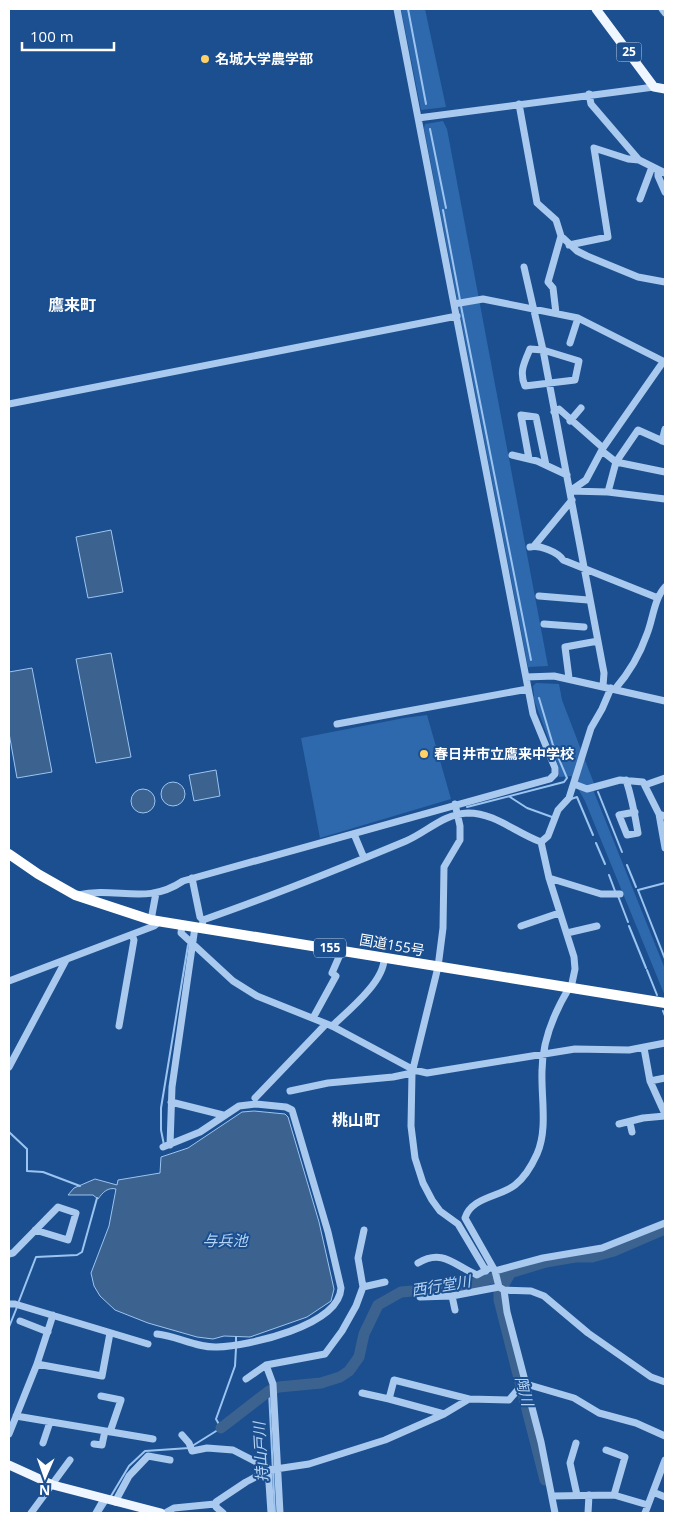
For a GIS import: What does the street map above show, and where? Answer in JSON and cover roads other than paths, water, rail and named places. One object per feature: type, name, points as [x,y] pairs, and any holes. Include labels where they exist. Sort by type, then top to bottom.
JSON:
[{"type":"highway","name":"国道155号","points":[[9,854],[38,874],[75,895],[156,920],[200,925],[384,958],[665,1003]]},
{"type":"main road","name":"25","points":[[599,10],[654,87]]},
{"type":"main road","points":[[654,87],[665,89]]},
{"type":"main road","points":[[9,1465],[53,1485],[109,1500],[140,1511],[161,1513]]},
{"type":"street","points":[[75,895],[96,891],[142,896],[169,890],[183,881],[192,878],[550,779],[555,774],[555,768],[533,714],[397,9]]},
{"type":"street","points":[[662,9],[665,13]]},
{"type":"street","points":[[418,118],[589,94],[654,87]]},
{"type":"street","points":[[589,94],[591,104],[639,160]]},
{"type":"street","points":[[519,104],[537,203],[556,220],[561,236],[569,245],[587,256],[638,276],[665,282]]},
{"type":"street","points":[[569,245],[608,237],[594,148],[628,159],[639,160],[659,170]]},
{"type":"street","points":[[659,170],[658,176],[665,192]]},
{"type":"street","points":[[640,199],[659,170]]},
{"type":"street","points":[[556,313],[553,288],[548,282],[561,236]]},
{"type":"street","points":[[524,267],[543,350],[585,568],[604,673],[603,686]]},
{"type":"street","points":[[454,304],[483,299],[578,318],[664,362],[602,449],[586,480],[570,491]]},
{"type":"street","points":[[9,404],[457,316]]},
{"type":"street","points":[[570,342],[578,318]]},
{"type":"street","points":[[530,349],[543,350],[579,361],[575,380],[525,386],[521,377],[522,368],[530,349]]},
{"type":"street","points":[[570,421],[580,408]]},
{"type":"street","points":[[554,412],[559,409],[616,462],[665,472]]},
{"type":"street","points":[[529,459],[522,414],[536,417],[546,465]]},
{"type":"street","points":[[608,492],[616,462],[635,431],[664,441],[665,429]]},
{"type":"street","points":[[512,455],[546,465],[567,475]]},
{"type":"street","points":[[570,491],[608,492],[665,499]]},
{"type":"street","points":[[572,500],[532,546],[560,555],[563,560],[658,598]]},
{"type":"street","points":[[541,842],[548,836],[558,810],[569,798],[591,728],[613,688],[624,678],[638,655],[647,636],[658,598],[665,586]]},
{"type":"street","points":[[539,596],[588,600]]},
{"type":"street","points":[[544,624],[584,627]]},
{"type":"street","points":[[569,678],[565,647],[598,641]]},
{"type":"street","points":[[526,677],[554,676],[569,678],[665,701]]},
{"type":"street","points":[[337,724],[528,689]]},
{"type":"street","points":[[644,785],[665,778]]},
{"type":"street","points":[[574,784],[584,789],[594,789],[620,780],[643,782],[662,815],[665,848]]},
{"type":"street","points":[[626,780],[635,812]]},
{"type":"street","points":[[456,804],[460,840],[444,867],[443,928],[438,967],[413,1071],[411,1126],[415,1158],[423,1183],[440,1211],[458,1224],[491,1269]]},
{"type":"street","points":[[200,925],[409,840],[445,818],[458,814],[491,817],[541,842]]},
{"type":"street","points":[[354,834],[364,858]]},
{"type":"street","points":[[541,842],[548,878],[567,933],[575,969],[570,988],[553,1019],[544,1054],[541,1144],[536,1156],[523,1176],[513,1187],[471,1207],[465,1218],[502,1289],[555,1513]]},
{"type":"street","points":[[157,1334],[173,1336],[206,1346],[246,1345],[311,1323],[335,1306],[339,1300],[341,1288],[328,1232],[292,1110],[286,1107],[256,1104],[239,1106],[200,1132],[166,1146],[194,946],[200,925],[192,878]]},
{"type":"street","points":[[548,878],[601,894],[620,894]]},
{"type":"street","points":[[9,981],[154,926],[156,920],[156,893]]},
{"type":"street","points":[[521,926],[559,913]]},
{"type":"street","points":[[182,924],[181,933],[233,981],[257,996],[329,1025],[413,1071],[427,1073],[589,1048],[629,1050],[665,1043]]},
{"type":"street","points":[[567,933],[597,926]]},
{"type":"street","points":[[118,1026],[134,940],[132,934]]},
{"type":"street","points":[[313,1018],[336,976],[332,973],[342,950]]},
{"type":"street","points":[[255,1098],[329,1025],[357,1004],[384,968],[384,958]]},
{"type":"street","points":[[9,1067],[66,960]]},
{"type":"street","points":[[619,1124],[665,1115],[650,1080],[644,1048]]},
{"type":"street","points":[[290,1091],[328,1083],[393,1078],[413,1071]]},
{"type":"street","points":[[650,1080],[665,1078]]},
{"type":"street","points":[[171,1102],[223,1115]]},
{"type":"street","points":[[630,1123],[632,1132]]},
{"type":"street","points":[[9,1254],[13,1254],[35,1230],[58,1207],[76,1213],[68,1240],[35,1230]]},
{"type":"street","points":[[418,1263],[428,1257],[438,1256],[477,1275],[491,1269],[602,1248],[665,1222]]},
{"type":"street","points":[[246,1379],[266,1365],[325,1354],[356,1306],[363,1288],[358,1258],[364,1230]]},
{"type":"street","points":[[363,1288],[385,1282]]},
{"type":"street","points":[[420,1297],[452,1296],[502,1289],[521,1289],[544,1296],[588,1333],[651,1377],[665,1382]]},
{"type":"street","points":[[452,1296],[455,1310]]},
{"type":"street","points":[[9,1304],[15,1304],[148,1344]]},
{"type":"street","points":[[9,1434],[37,1364],[53,1315]]},
{"type":"street","points":[[20,1321],[48,1332]]},
{"type":"street","points":[[37,1364],[102,1376],[110,1333]]},
{"type":"street","points":[[266,1365],[273,1384],[274,1393],[280,1513]]},
{"type":"street","points":[[389,1399],[394,1380],[469,1399],[509,1400],[524,1385]]},
{"type":"street","points":[[524,1385],[574,1398],[599,1413],[636,1422],[665,1436]]},
{"type":"street","points":[[362,1393],[444,1414]]},
{"type":"street","points":[[94,1444],[102,1445],[121,1400],[101,1396]]},
{"type":"street","points":[[165,1513],[174,1508],[214,1504],[226,1494],[269,1470],[309,1464],[385,1440],[444,1414],[469,1399]]},
{"type":"street","points":[[16,1416],[153,1439]]},
{"type":"street","points":[[42,1443],[50,1422]]},
{"type":"street","points":[[182,1435],[189,1443],[192,1451],[207,1448],[233,1450],[268,1468],[271,1513]]},
{"type":"street","points":[[576,1443],[570,1463],[577,1495]]},
{"type":"street","points":[[606,1450],[625,1457],[614,1495]]},
{"type":"street","points":[[96,1513],[148,1456],[170,1460]]},
{"type":"street","points":[[31,1513],[70,1460]]},
{"type":"street","points":[[645,1513],[665,1460]]},
{"type":"street","points":[[653,1492],[665,1497]]},
{"type":"street","points":[[588,1513],[589,1495]]},
{"type":"street","points":[[552,1496],[614,1495],[648,1505]]},
{"type":"street","points":[[214,1504],[223,1513]]},
{"type":"water","points":[[111,530],[123,592],[88,598],[76,537]]},
{"type":"water","points":[[111,653],[131,757],[96,763],[76,659]]},
{"type":"water","points":[[32,668],[52,772],[17,778],[9,733],[9,672]]},
{"type":"water","points":[[216,770],[220,796],[194,801],[189,775]]},
{"type":"water","points":[[173,782],[181,786],[185,794],[181,802],[173,806],[165,802],[161,794],[165,786]]},
{"type":"water","points":[[143,789],[151,793],[155,801],[151,809],[143,813],[135,809],[131,801],[135,793]]},
{"type":"water","name":"与兵池","points":[[254,1111],[285,1114],[288,1117],[319,1222],[334,1289],[331,1301],[307,1317],[250,1337],[224,1336],[213,1339],[197,1337],[148,1323],[115,1310],[100,1296],[94,1286],[91,1273],[109,1226],[116,1189],[106,1191],[98,1199],[93,1195],[68,1195],[74,1188],[95,1179],[117,1185],[118,1180],[160,1173],[161,1157],[188,1148],[242,1112]]},
{"type":"waterway","points":[[408,9],[426,104]]},
{"type":"waterway","points":[[430,129],[446,208]]},
{"type":"waterway","points":[[443,210],[460,300]]},
{"type":"waterway","points":[[461,306],[531,660]]},
{"type":"waterway","points":[[467,807],[564,782],[567,778],[553,745],[539,698]]},
{"type":"waterway","points":[[598,792],[622,852]]},
{"type":"waterway","points":[[510,797],[527,808],[552,817]]},
{"type":"waterway","points":[[571,799],[577,797],[593,835]]},
{"type":"waterway","points":[[596,843],[605,864]]},
{"type":"waterway","points":[[627,865],[636,887]]},
{"type":"waterway","points":[[609,875],[615,891]]},
{"type":"waterway","points":[[638,890],[665,883]]},
{"type":"waterway","points":[[638,890],[665,959]]},
{"type":"waterway","points":[[618,896],[628,922]]},
{"type":"waterway","points":[[629,926],[646,968]]},
{"type":"waterway","points":[[164,1145],[161,1130],[161,1108],[188,945]]},
{"type":"waterway","points":[[647,970],[657,995]]},
{"type":"waterway","points":[[663,1011],[665,1016]]},
{"type":"waterway","points":[[9,1132],[27,1149],[27,1171],[43,1172],[80,1186]]},
{"type":"waterway","points":[[19,1301],[36,1257],[77,1255],[82,1252],[97,1198]]},
{"type":"waterway","name":"西行堂川","points":[[221,1428],[269,1391],[279,1387],[321,1383],[340,1377],[349,1371],[359,1357],[364,1334],[378,1305],[401,1292],[448,1288],[476,1283],[546,1262],[575,1257],[592,1257],[614,1251],[665,1229]]},
{"type":"waterway","name":"陶川","points":[[511,1272],[499,1293],[499,1300],[545,1480]]},
{"type":"waterway","points":[[9,1327],[17,1307]]},
{"type":"waterway","points":[[236,1337],[236,1343]]},
{"type":"waterway","name":"西行堂川","points":[[111,1496],[129,1466],[145,1451],[189,1448],[221,1428],[216,1419],[235,1366],[236,1348]]},
{"type":"waterway","name":"持山戸川","points":[[269,1391],[275,1513]]},
{"type":"waterway","name":"西行堂川","points":[[100,1513],[107,1502]]},
{"type":"place","name":"名城大学農学部","points":[[205,59]]},
{"type":"place","name":"春日井市立鷹来中学校","points":[[424,754]]},
{"type":"district","name":"鷹来町","points":[[72,305]]},
{"type":"district","name":"桃山町","points":[[356,1120]]}]
